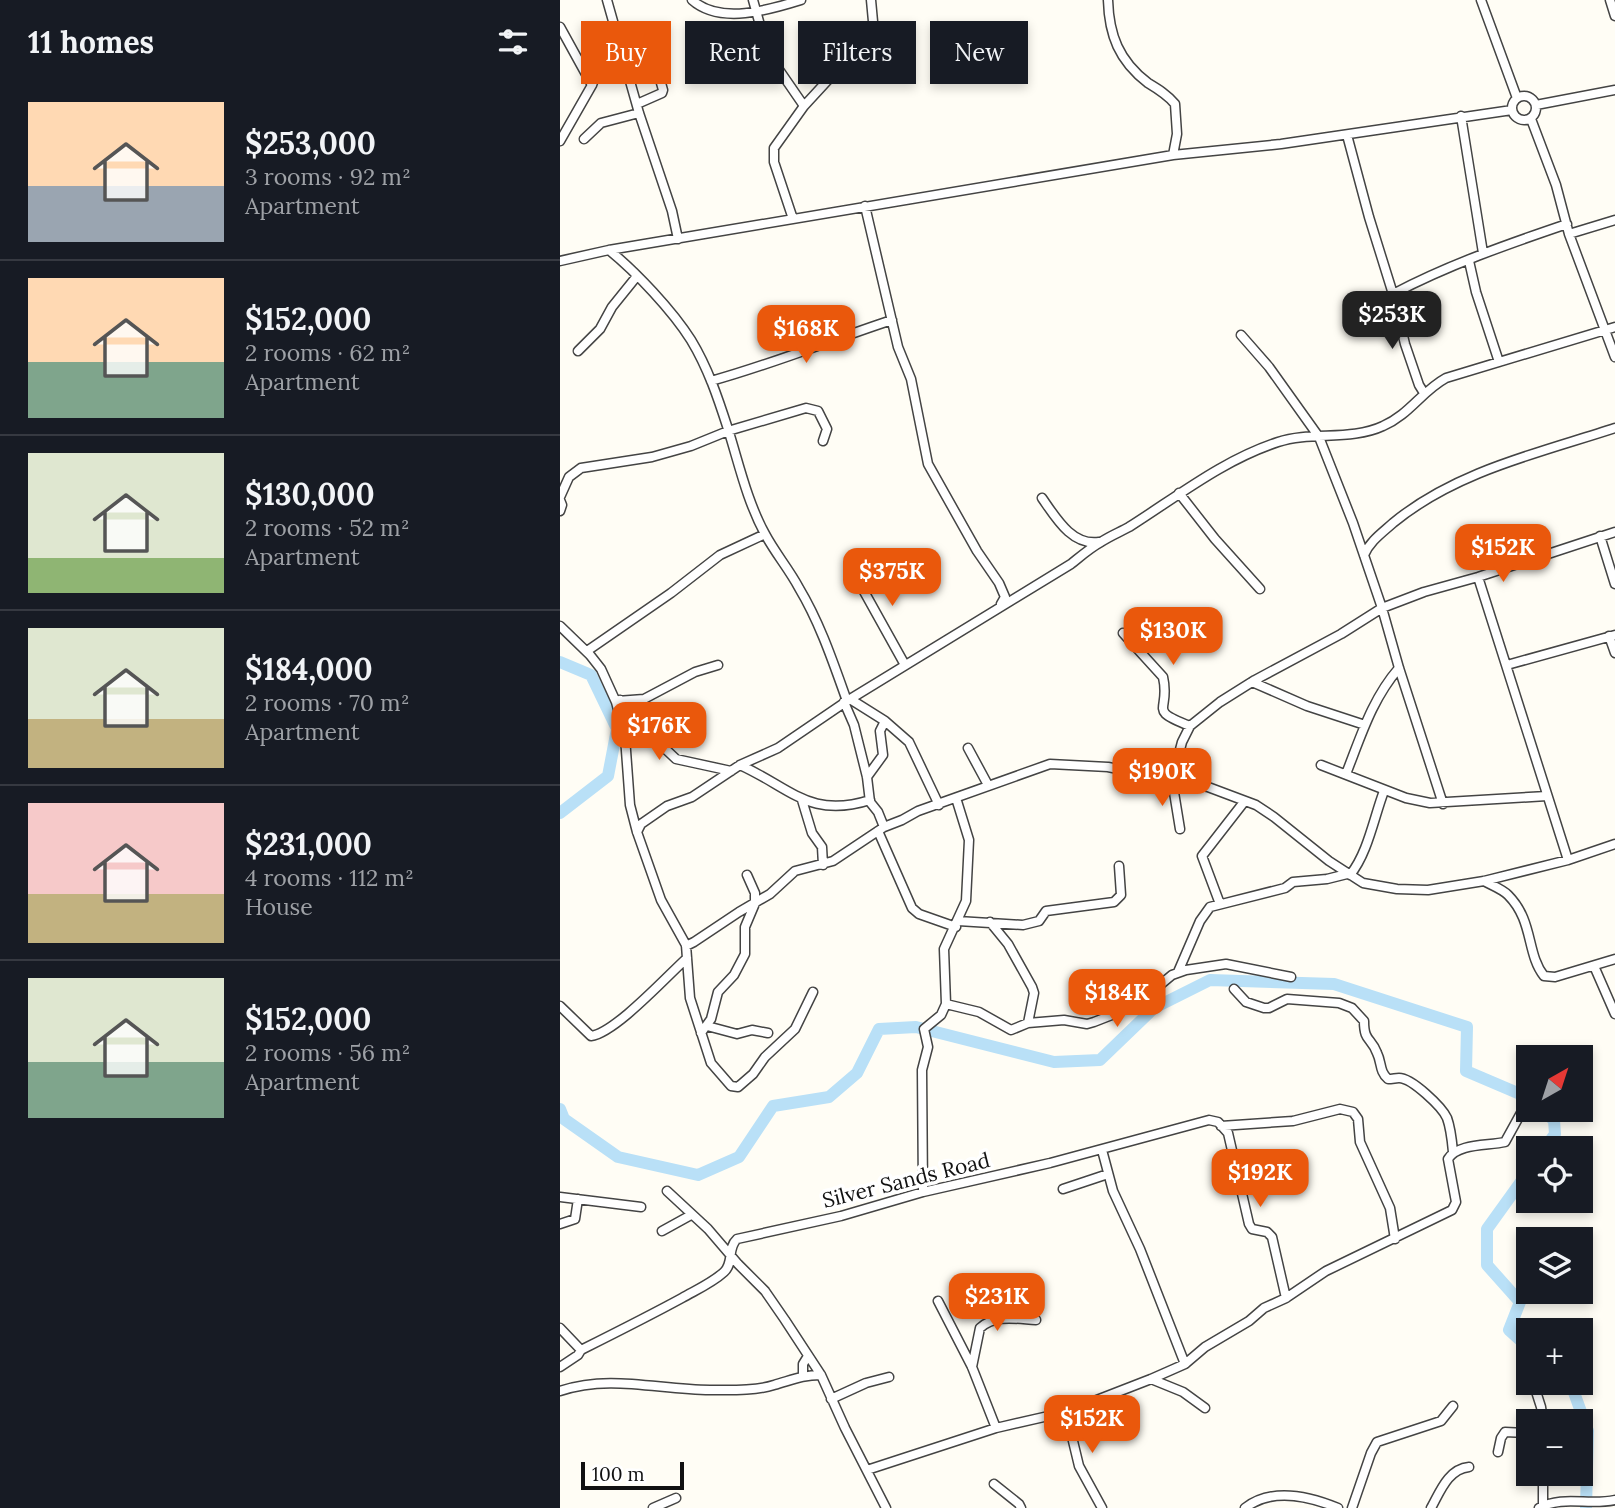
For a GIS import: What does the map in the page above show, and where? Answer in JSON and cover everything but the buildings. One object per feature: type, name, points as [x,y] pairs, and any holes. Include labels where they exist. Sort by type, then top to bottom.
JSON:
[{"type":"street","points":[[607,0],[613,21]]},
{"type":"street","points":[[692,0],[701,7],[742,14],[757,13],[801,0]]},
{"type":"street","points":[[753,0],[759,29],[773,61],[804,106]]},
{"type":"street","points":[[793,219],[773,155],[777,142],[804,106],[839,68],[875,43],[871,0]]},
{"type":"street","points":[[1108,0],[1109,24],[1121,57],[1135,73],[1171,98],[1175,104],[1177,134],[1173,155]]},
{"type":"street","points":[[1482,0],[1517,98]]},
{"type":"street","points":[[1610,0],[1615,16]]},
{"type":"street","points":[[560,27],[592,85],[560,141]]},
{"type":"street","points":[[631,84],[673,211],[678,239]]},
{"type":"street","points":[[584,139],[601,123],[638,108],[662,93],[661,84]]},
{"type":"street","points":[[1536,105],[1615,90]]},
{"type":"street","points":[[1528,97],[1536,105],[1535,114],[1524,121],[1517,119],[1512,110],[1517,98],[1528,97]]},
{"type":"street","points":[[560,261],[609,250],[1173,155],[1347,135],[1512,110]]},
{"type":"street","points":[[1461,116],[1483,253]]},
{"type":"street","points":[[1531,119],[1556,185],[1569,234],[1615,357]]},
{"type":"street","points":[[1347,135],[1413,370],[1424,393]]},
{"type":"street","points":[[865,206],[898,347],[911,379],[928,464],[977,551],[999,583],[1005,597],[999,606]]},
{"type":"street","points":[[1569,234],[1615,220]]},
{"type":"street","points":[[1393,293],[1483,253],[1567,224]]},
{"type":"street","points":[[609,250],[637,276],[690,339],[711,381],[765,534],[800,589],[826,643],[854,725],[870,800],[878,812],[881,829],[912,908],[919,914],[957,924],[1034,924],[1046,911],[1116,901],[1122,889],[1119,866]]},
{"type":"street","points":[[1469,261],[1476,292],[1499,362]]},
{"type":"street","points":[[578,351],[600,330],[612,307],[637,276]]},
{"type":"street","points":[[711,381],[762,367],[804,349],[892,320]]},
{"type":"street","points":[[637,832],[641,824],[667,806],[692,797],[740,765],[778,748],[905,664],[1071,564],[1100,542],[1127,528],[1215,471],[1264,447],[1295,438],[1368,432],[1382,427],[1405,414],[1424,393],[1446,378],[1615,327]]},
{"type":"street","points":[[1241,335],[1269,366],[1319,437],[1382,608],[1443,804]]},
{"type":"street","points":[[560,511],[560,498],[569,477],[582,468],[652,457],[729,431],[811,408],[818,411],[827,429],[822,441]]},
{"type":"street","points":[[1364,555],[1368,546],[1383,532],[1419,502],[1434,494],[1519,458],[1615,429]]},
{"type":"street","points":[[1180,493],[1231,559],[1261,589]]},
{"type":"street","points":[[1042,498],[1069,532],[1082,542],[1100,542]]},
{"type":"street","points":[[1180,829],[1172,780],[1182,742],[1190,726],[1220,702],[1382,608],[1424,592],[1615,532]]},
{"type":"street","points":[[587,651],[671,593],[720,555],[765,534]]},
{"type":"street","points":[[1601,536],[1615,584]]},
{"type":"street","points":[[851,568],[905,664]]},
{"type":"street","points":[[1478,577],[1568,860]]},
{"type":"street","points":[[560,625],[601,669],[618,701],[676,759],[731,771]]},
{"type":"street","points":[[1123,633],[1163,677],[1163,713],[1190,726]]},
{"type":"street","points":[[1507,665],[1612,636],[1615,653]]},
{"type":"street","points":[[618,701],[644,699],[695,672],[718,665]]},
{"type":"street","points":[[1346,774],[1380,691],[1399,668]]},
{"type":"street","points":[[1252,682],[1307,706],[1365,725]]},
{"type":"street","points":[[618,701],[625,737],[630,805],[637,832],[661,900],[685,946],[690,998],[704,1029],[711,1063],[731,1086],[738,1087],[753,1074],[765,1057],[795,1029],[813,992]]},
{"type":"street","points":[[847,701],[885,721],[909,742],[939,805]]},
{"type":"street","points":[[867,777],[883,755],[880,731],[885,721]]},
{"type":"street","points":[[968,748],[988,785]]},
{"type":"street","points":[[685,946],[770,894],[795,871],[823,865],[839,858],[881,829],[988,785],[1036,768],[1060,763],[1108,767],[1208,788],[1263,809],[1363,883],[1397,889],[1428,890],[1484,881],[1568,860],[1615,844]]},
{"type":"street","points":[[740,765],[812,804],[850,806],[870,800]]},
{"type":"street","points":[[1321,765],[1406,798],[1443,804],[1546,796]]},
{"type":"street","points":[[1178,972],[1203,914],[1210,907],[1285,888],[1293,882],[1327,880],[1349,874],[1356,868],[1384,790]]},
{"type":"street","points":[[923,1192],[922,1070],[928,1047],[924,1029],[941,1015],[946,1004],[943,959],[949,937],[966,901],[969,840],[956,798]]},
{"type":"street","points":[[802,800],[812,833],[822,847],[823,865]]},
{"type":"street","points":[[1220,904],[1202,856],[1244,802]]},
{"type":"street","points":[[704,1029],[718,992],[734,975],[745,954],[745,927],[756,901],[747,875]]},
{"type":"street","points":[[1484,881],[1508,895],[1521,912],[1544,976],[1555,977],[1615,959]]},
{"type":"street","points":[[990,922],[1008,944],[1023,975],[1032,986],[1033,999],[1028,1023]]},
{"type":"street","points":[[560,1006],[591,1036],[601,1034],[617,1023],[687,958]]},
{"type":"street","points":[[946,1004],[979,1013],[1011,1030],[1028,1023],[1065,1020],[1087,1024],[1094,1022],[1137,1002],[1178,972],[1226,964],[1290,977]]},
{"type":"street","points":[[1594,966],[1615,1014]]},
{"type":"street","points":[[867,1470],[996,1428],[1066,1412],[1185,1364],[1205,1347],[1249,1321],[1264,1308],[1286,1298],[1326,1271],[1395,1239],[1456,1206],[1448,1159],[1453,1152],[1452,1136],[1444,1114],[1407,1080],[1388,1079],[1382,1074],[1377,1053],[1364,1032],[1364,1021],[1352,1008],[1339,1003],[1287,999],[1269,1008],[1246,1002],[1234,989]]},
{"type":"street","points":[[704,1029],[737,1034],[752,1030],[768,1032]]},
{"type":"street","name":"Silver Sands Road","points":[[560,1367],[581,1350],[712,1282],[726,1271],[732,1244],[737,1239],[841,1216],[923,1192],[1102,1150],[1209,1120],[1220,1124],[1293,1121],[1340,1109],[1353,1112],[1357,1119],[1360,1142],[1390,1208],[1395,1239]]},
{"type":"street","points":[[1453,1152],[1505,1142],[1516,1122]]},
{"type":"street","points":[[1220,1124],[1228,1133],[1249,1224],[1252,1229],[1267,1232],[1272,1237],[1286,1298]]},
{"type":"street","points":[[1102,1150],[1113,1191],[1162,1302],[1185,1364]]},
{"type":"street","points":[[1063,1189],[1108,1174]]},
{"type":"street","points":[[667,1191],[708,1229],[765,1291],[821,1375],[886,1508]]},
{"type":"street","points":[[560,1197],[641,1207]]},
{"type":"street","points":[[560,1224],[575,1219],[578,1199]]},
{"type":"street","points":[[662,1231],[691,1214]]},
{"type":"street","points":[[938,1301],[972,1367],[996,1428]]},
{"type":"street","points":[[972,1367],[980,1328],[984,1324],[999,1318],[1036,1320]]},
{"type":"street","points":[[560,1328],[581,1350]]},
{"type":"street","points":[[803,1376],[803,1364],[808,1356]]},
{"type":"street","points":[[560,1391],[584,1384],[610,1382],[709,1390],[773,1386],[787,1379],[821,1375]]},
{"type":"street","points":[[831,1398],[866,1383],[889,1377]]},
{"type":"street","points":[[1151,1379],[1182,1392],[1205,1408]]},
{"type":"street","points":[[1352,1508],[1377,1442],[1441,1421],[1453,1406]]},
{"type":"street","points":[[1066,1412],[1079,1466],[1102,1508]]},
{"type":"street","points":[[1498,1452],[1505,1432],[1516,1432]]},
{"type":"street","points":[[1431,1508],[1450,1475],[1469,1467]]},
{"type":"street","points":[[994,1484],[1021,1508]]},
{"type":"street","points":[[1541,1507],[1542,1486]]},
{"type":"street","points":[[1245,1508],[1268,1496],[1287,1494],[1338,1508]]},
{"type":"street","points":[[653,1508],[676,1498]]},
{"type":"street","points":[[1541,1507],[1553,1501],[1615,1500]]},
{"type":"waterway","points":[[560,662],[591,675],[617,729],[608,776],[560,813]]},
{"type":"waterway","points":[[560,1109],[564,1119],[618,1157],[698,1175],[739,1157],[773,1106],[829,1097],[857,1073],[879,1029],[916,1027],[1054,1062],[1100,1060],[1154,1008],[1210,980],[1334,984],[1467,1027],[1466,1071],[1516,1092]]},
{"type":"waterway","points":[[1554,1122],[1554,1136]]},
{"type":"waterway","points":[[1516,1189],[1487,1229],[1487,1265],[1520,1302],[1509,1330],[1516,1336]]},
{"type":"waterway","points":[[1575,1395],[1588,1431],[1586,1508]]}]
